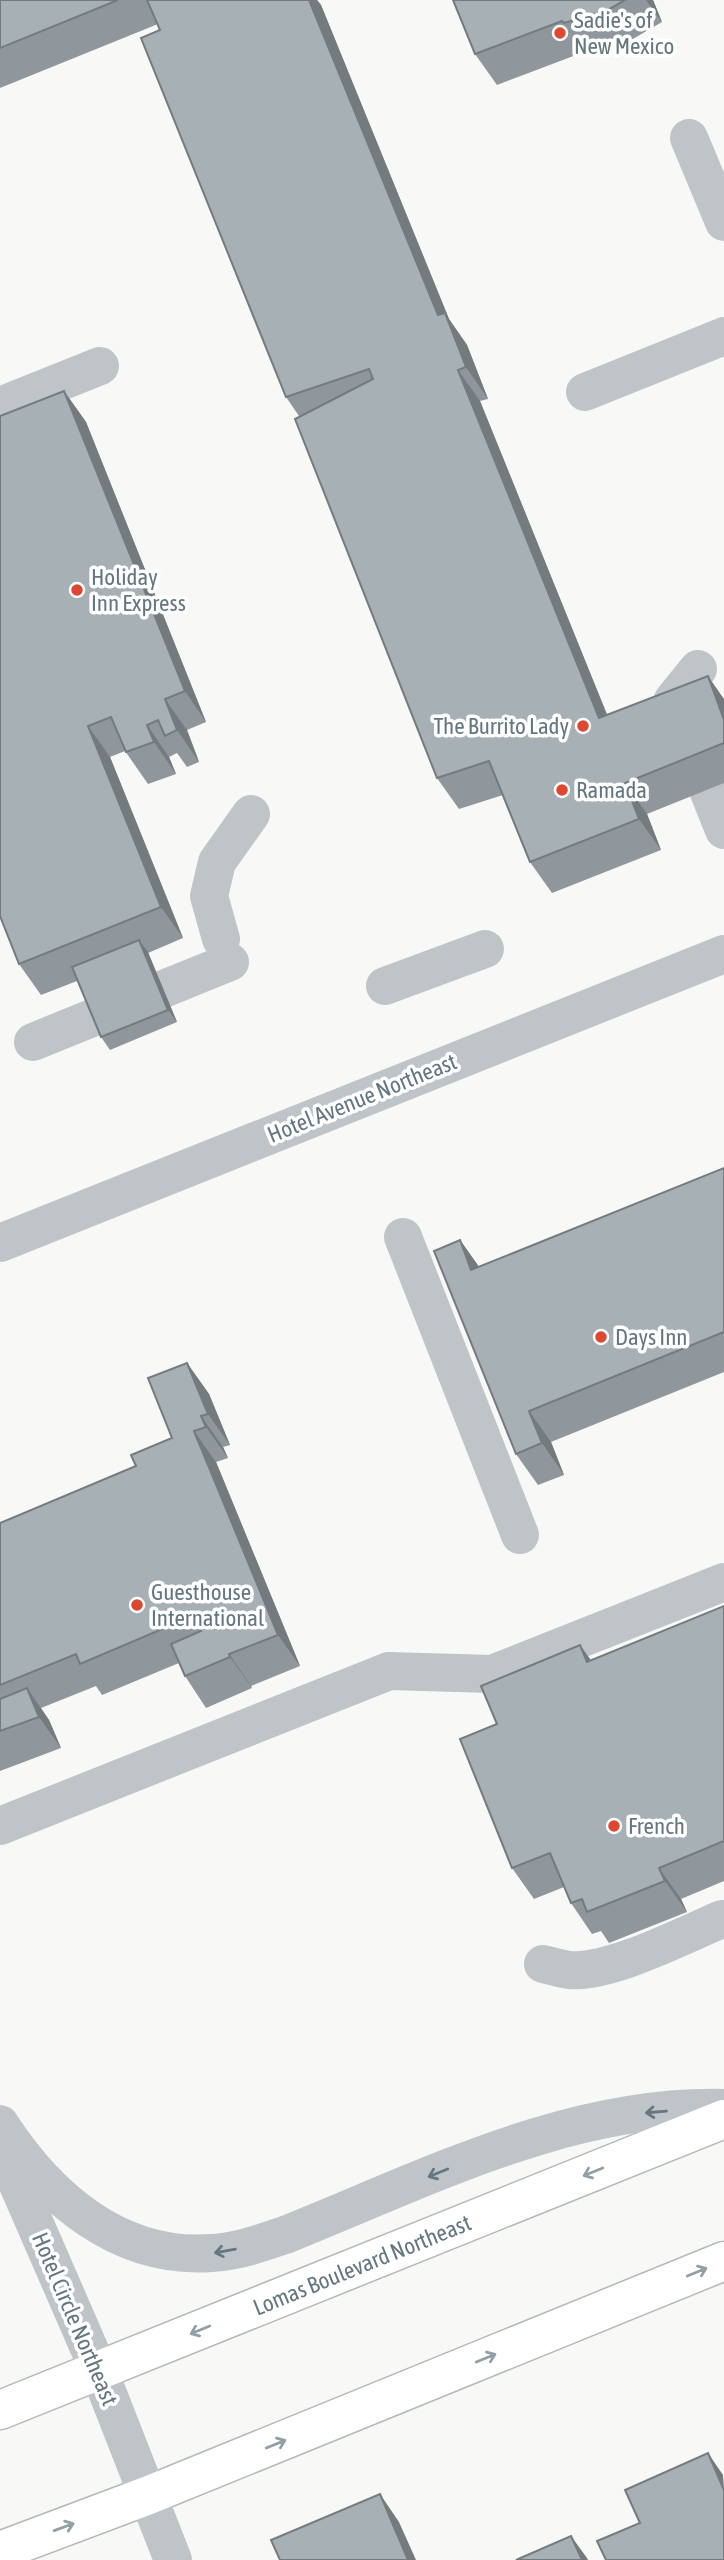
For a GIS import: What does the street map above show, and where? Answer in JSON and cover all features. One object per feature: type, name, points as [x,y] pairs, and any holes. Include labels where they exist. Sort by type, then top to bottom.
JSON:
[{"type":"main road","name":"Lomas Boulevard Northeast","points":[[0,2410],[724,2119]]},
{"type":"main road","points":[[0,2551],[149,2495],[724,2261]]},
{"type":"street","points":[[690,138],[724,222]]},
{"type":"street","points":[[585,392],[724,336]]},
{"type":"street","points":[[0,406],[100,366]]},
{"type":"street","points":[[682,725],[673,700],[698,669]]},
{"type":"street","points":[[708,790],[724,830]]},
{"type":"street","points":[[33,1042],[226,951],[209,896],[211,885],[217,862],[251,814]]},
{"type":"street","points":[[386,986],[485,949]]},
{"type":"street","name":"Hotel Avenue Northeast","points":[[10,1235],[724,954]]},
{"type":"street","points":[[403,1237],[520,1535]]},
{"type":"street","points":[[0,1826],[389,1671],[492,1674],[724,1582]]},
{"type":"street","points":[[543,1964],[570,1970],[594,1968],[619,1961],[722,1919]]},
{"type":"street","points":[[0,2124],[52,2188],[101,2227],[153,2250],[183,2254],[214,2253],[250,2247],[549,2131],[626,2115],[724,2108]]},
{"type":"street","name":"Hotel Circle Northeast","points":[[0,2143],[99,2371],[173,2560]]},
{"type":"building","points":[[0,0],[118,0],[0,48]]},
{"type":"building","points":[[147,0],[309,0],[438,315],[445,313],[466,367],[458,370],[599,718],[708,676],[724,720],[724,743],[625,783],[639,819],[530,862],[489,761],[437,778],[295,419],[373,379],[369,369],[286,397],[141,38],[160,30]]},
{"type":"building","points":[[453,0],[625,0],[604,12],[564,23],[562,21],[475,54]]},
{"type":"building","name":"Holiday Inn Express","points":[[64,391],[185,691],[165,699],[177,730],[165,736],[158,720],[147,725],[154,742],[126,752],[111,717],[88,726],[161,907],[19,964],[0,916],[0,416]]},
{"type":"building","points":[[139,940],[168,1010],[101,1037],[72,967]]},
{"type":"building","name":"Days Inn","points":[[724,1168],[724,1332],[529,1411],[542,1443],[516,1454],[434,1251],[460,1240],[471,1270]]},
{"type":"building","name":"Guesthouse International","points":[[187,1363],[208,1414],[201,1416],[206,1427],[194,1431],[278,1635],[229,1654],[230,1657],[185,1676],[171,1644],[201,1631],[195,1615],[80,1664],[76,1654],[0,1685],[0,1523],[136,1466],[131,1455],[172,1438],[148,1378]]},
{"type":"building","name":"French","points":[[724,1606],[724,1841],[659,1868],[665,1881],[587,1912],[582,1899],[571,1903],[550,1853],[512,1868],[460,1739],[497,1724],[481,1686],[580,1645],[587,1662]]},
{"type":"building","points":[[27,1688],[39,1717],[0,1731],[0,1699]]},
{"type":"building","points":[[708,2453],[724,2490],[724,2560],[606,2560],[597,2541],[640,2523],[625,2490]]},
{"type":"building","points":[[380,2494],[408,2560],[280,2560],[271,2540]]},
{"type":"building","points":[[571,2536],[582,2560],[516,2560]]},
{"type":"place","name":"Sadie's of New Mexico","points":[[560,33]]},
{"type":"place","name":"Holiday Inn Express","points":[[77,590]]},
{"type":"place","name":"The Burrito Lady","points":[[583,726]]},
{"type":"place","name":"Ramada","points":[[562,790]]},
{"type":"place","name":"Days Inn","points":[[601,1337]]},
{"type":"place","name":"Guesthouse International","points":[[137,1605]]},
{"type":"place","name":"French","points":[[614,1826]]}]
